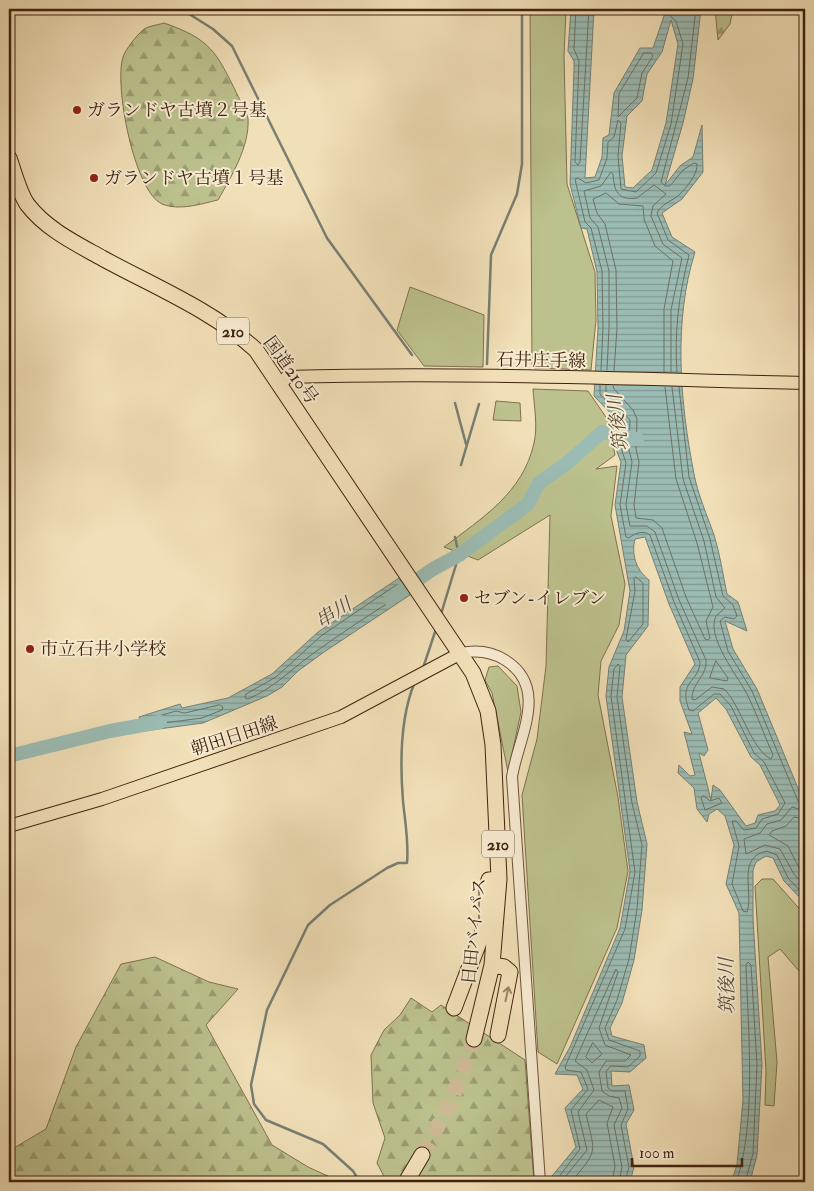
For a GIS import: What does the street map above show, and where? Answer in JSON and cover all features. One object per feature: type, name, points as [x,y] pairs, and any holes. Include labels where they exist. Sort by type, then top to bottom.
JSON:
[{"type":"highway","name":"国道210号","points":[[9,158],[26,203],[41,220],[69,240],[210,316],[238,334],[256,350],[461,653]]},
{"type":"highway","name":"日田バイパス","points":[[461,653],[483,694],[488,711],[493,750],[500,879],[492,965],[474,1039]]},
{"type":"highway","points":[[454,1008],[486,921],[489,880],[500,879]]},
{"type":"highway","points":[[492,965],[504,967],[510,972],[498,1035]]},
{"type":"highway","points":[[406,1182],[422,1155]]},
{"type":"main road","name":"石井庄手線","points":[[280,385],[287,377],[535,377],[742,380],[805,383]]},
{"type":"main road","name":"朝田日田線","points":[[9,826],[102,799],[341,717],[461,653]]},
{"type":"street","points":[[461,653],[483,652],[504,659],[513,665],[523,678],[531,704],[517,749],[512,777],[540,1182]]},
{"type":"green space","points":[[530,9],[566,9],[564,56],[567,184],[595,272],[596,320],[591,370],[532,368]]},
{"type":"green space","points":[[715,9],[733,9],[730,24],[718,40]]},
{"type":"green space","points":[[164,23],[192,35],[210,48],[223,67],[248,118],[248,129],[243,150],[218,200],[183,207],[162,204],[152,195],[135,159],[121,90],[123,57],[143,30]]},
{"type":"green space","points":[[410,287],[484,315],[483,367],[424,366],[397,330]]},
{"type":"green space","points":[[533,389],[588,391],[608,420],[615,455],[596,469],[617,466],[611,516],[625,584],[619,625],[601,661],[598,695],[618,797],[628,871],[617,928],[557,1064],[538,1052],[522,795],[537,739],[546,666],[550,515],[478,560],[444,547],[486,515],[511,490],[521,476],[529,461],[535,437],[536,423]]},
{"type":"green space","points":[[496,401],[520,403],[521,421],[493,420]]},
{"type":"green space","points":[[498,666],[517,686],[521,712],[508,772],[492,693],[485,680],[489,667]]},
{"type":"green space","points":[[762,879],[773,879],[805,915],[805,978],[780,949],[768,957],[777,1062],[774,1106],[765,1105],[766,1071],[755,886]]},
{"type":"green space","points":[[155,957],[209,982],[238,989],[206,1025],[272,1145],[308,1167],[341,1182],[9,1182],[9,1151],[46,1129],[76,1047],[121,964]]},
{"type":"green space","points":[[411,998],[432,1012],[441,1005],[525,1060],[534,1182],[387,1182],[377,1163],[385,1138],[373,1103],[371,1055],[384,1030],[400,1015]]},
{"type":"water","points":[[571,9],[594,9],[585,178],[595,177],[602,157],[603,138],[609,135],[614,93],[640,48],[653,48],[664,16],[664,9],[701,9],[693,79],[683,123],[665,185],[680,166],[693,157],[702,125],[703,172],[682,199],[662,213],[672,237],[695,252],[688,279],[681,334],[682,391],[685,419],[696,482],[716,542],[727,594],[738,602],[747,631],[725,621],[733,649],[757,689],[805,805],[805,903],[784,881],[773,858],[766,856],[756,862],[753,870],[753,919],[762,1065],[757,1155],[750,1182],[731,1182],[737,1165],[743,1100],[739,913],[726,884],[734,845],[725,816],[717,809],[709,814],[707,822],[697,809],[694,788],[678,773],[679,765],[690,776],[695,775],[684,732],[692,734],[680,701],[680,687],[695,664],[669,604],[645,537],[635,539],[634,556],[638,567],[649,580],[648,626],[626,655],[622,697],[637,802],[647,844],[642,910],[634,960],[622,1003],[610,1028],[612,1036],[644,1045],[646,1058],[630,1072],[611,1071],[612,1086],[629,1085],[634,1110],[626,1124],[634,1167],[630,1182],[550,1182],[552,1176],[576,1147],[565,1108],[583,1089],[577,1075],[555,1074],[570,1047],[620,928],[630,871],[606,696],[609,667],[624,631],[630,591],[615,505],[621,462],[617,452],[619,422],[594,396],[598,328],[597,272],[587,229],[581,228],[570,184],[574,61],[568,51]],"holes":[[[671,20],[678,44],[666,123],[652,170],[633,188],[625,187],[622,156],[627,116],[642,101],[647,74],[662,52]],[[716,698],[726,709],[751,757],[760,765],[780,805],[775,811],[758,815],[755,823],[746,826],[720,790],[713,785],[711,800],[699,753],[704,756],[708,750],[698,713]]]},
{"type":"water","points":[[399,578],[410,595],[324,652],[298,671],[282,687],[267,696],[203,723],[144,731],[139,717],[180,704],[182,708],[228,698],[272,674],[318,632]]},
{"type":"waterway","points":[[154,9],[186,12],[213,29],[232,46],[327,238],[412,355]]},
{"type":"waterway","points":[[487,364],[491,255],[517,194],[522,164],[522,9]]},
{"type":"waterway","points":[[455,403],[466,444]]},
{"type":"waterway","points":[[461,465],[479,404]]},
{"type":"waterway","name":"串川","points":[[390,599],[433,569],[459,555],[528,504],[539,483],[566,464],[602,432],[637,439]]},
{"type":"waterway","points":[[441,614],[459,555],[455,537]]},
{"type":"waterway","points":[[423,668],[436,629]]},
{"type":"waterway","points":[[360,1182],[353,1171],[323,1144],[266,1120],[254,1104],[251,1085],[267,1010],[308,925],[330,905],[387,868],[398,863],[407,863],[401,757],[406,712],[414,684]]},
{"type":"waterway","name":"串川","points":[[9,756],[110,731],[160,722]]},
{"type":"tunnel","points":[[422,1155],[451,1102],[474,1039]]},
{"type":"place","name":"ガランドヤ古墳２号基","points":[[77,110]]},
{"type":"place","name":"ガランドヤ古墳１号基","points":[[94,178]]},
{"type":"place","name":"セブン-イレブン","points":[[464,598]]},
{"type":"place","name":"市立石井小学校","points":[[30,649]]},
{"type":"water label","name":"筑後川","points":[[617,423]]},
{"type":"water label","name":"筑後川","points":[[726,986]]}]
